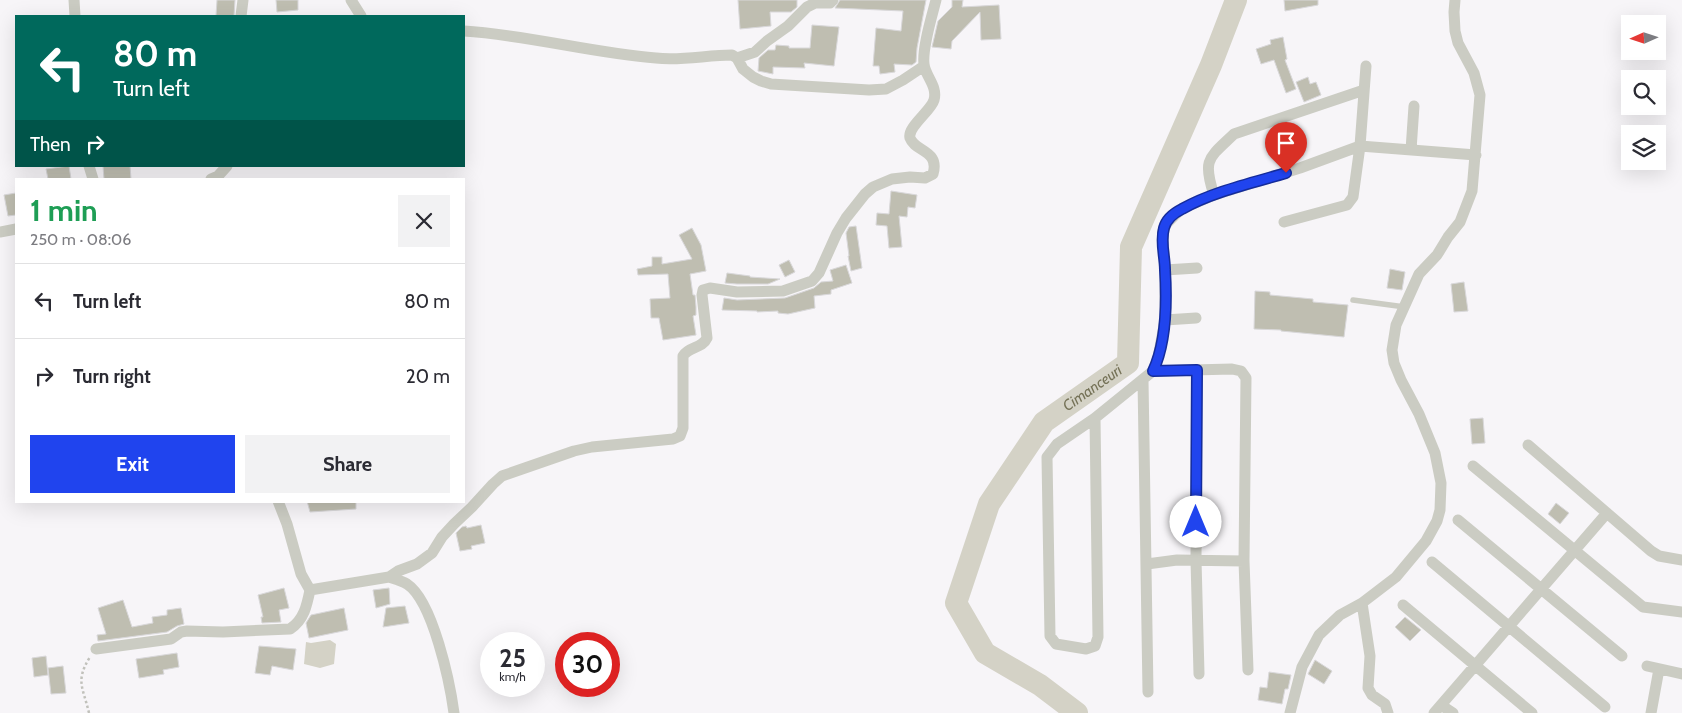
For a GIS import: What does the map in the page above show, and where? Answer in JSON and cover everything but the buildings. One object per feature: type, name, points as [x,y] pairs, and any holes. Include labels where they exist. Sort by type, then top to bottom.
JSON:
[{"type":"street","points":[[74,0],[75,15]]},
{"type":"street","points":[[241,15],[243,0]]},
{"type":"street","points":[[351,0],[360,15]]},
{"type":"street","points":[[737,58],[755,52],[788,26],[807,7],[815,3],[830,3],[833,0]]},
{"type":"street","points":[[310,590],[389,577],[398,571],[417,564],[426,558],[454,524],[502,476],[574,450],[673,439],[680,436],[683,428],[683,356],[687,350],[704,344],[707,338],[703,290],[710,288],[737,292],[783,292],[812,281],[819,273],[837,233],[852,208],[865,194],[873,187],[892,179],[925,178],[933,174],[934,166],[930,155],[911,140],[910,136],[912,130],[931,106],[935,96],[932,82],[924,66],[926,44],[936,0]]},
{"type":"street","points":[[1290,713],[1302,667],[1319,634],[1340,615],[1362,603],[1396,577],[1420,549],[1437,521],[1440,510],[1441,483],[1434,453],[1419,414],[1394,363],[1392,350],[1396,326],[1419,274],[1437,255],[1460,222],[1466,211],[1472,190],[1480,95],[1474,73],[1457,37],[1454,20],[1455,0]]},
{"type":"street","points":[[465,31],[658,59],[732,55],[737,58],[743,69],[753,77],[766,82],[869,90],[886,89],[924,66]]},
{"type":"street","points":[[1284,222],[1347,205],[1353,197],[1360,146],[1366,66]]},
{"type":"street","points":[[1214,195],[1208,176],[1209,163],[1220,147],[1234,134],[1364,90]]},
{"type":"street","points":[[1411,150],[1414,106]]},
{"type":"street","points":[[1095,418],[1098,637],[1095,646],[1086,649],[1056,644],[1050,636],[1047,462],[1049,453],[1057,444],[1095,418],[1153,371],[1158,358],[1165,320],[1166,270],[1162,242],[1166,224],[1181,209],[1214,195],[1300,168],[1360,146],[1476,155]]},
{"type":"street","points":[[213,178],[218,176],[226,167]]},
{"type":"street","points":[[0,232],[15,228]]},
{"type":"street","points":[[1166,270],[1196,268]]},
{"type":"street","points":[[1165,320],[1196,318]]},
{"type":"street","points":[[1153,371],[1237,369],[1246,378],[1244,561],[1248,670]]},
{"type":"street","points":[[1197,370],[1196,560],[1199,674]]},
{"type":"street","points":[[1143,380],[1148,692]]},
{"type":"street","points":[[1528,444],[1651,552],[1659,556],[1682,560]]},
{"type":"street","points":[[1473,466],[1643,607],[1682,612]]},
{"type":"street","points":[[96,650],[171,639],[181,632],[187,631],[223,632],[290,629],[298,623],[305,612],[310,590],[301,574],[287,524],[279,503]]},
{"type":"street","points":[[1453,713],[1438,709],[1607,513]]},
{"type":"street","points":[[1458,520],[1622,656]]},
{"type":"street","points":[[1147,564],[1176,560],[1244,561]]},
{"type":"street","points":[[1432,562],[1605,707]]},
{"type":"street","points":[[389,577],[407,584],[421,600],[443,652],[454,713]]},
{"type":"street","points":[[1362,603],[1370,656],[1368,688],[1384,704],[1388,713]]},
{"type":"street","points":[[1403,605],[1532,713]]},
{"type":"street","points":[[1647,666],[1682,674]]},
{"type":"street","points":[[1651,713],[1659,669]]},
{"type":"lane","points":[[1353,300],[1405,307]]},
{"type":"path","points":[[89,713],[81,675],[82,669],[96,650]]},
{"type":"shaded area","points":[[330,640],[336,644],[334,664],[320,668],[304,664],[306,642]]},
{"type":"waterway","name":"Cimanceuri","points":[[1077,713],[1040,685],[985,653],[956,603],[989,504],[1044,422],[1128,363],[1131,247],[1211,65],[1236,0]]},
{"type":"route","points":[[1196,522],[1197,370],[1153,371],[1158,358],[1165,320],[1166,270],[1162,242],[1163,231],[1166,224],[1181,209],[1214,195],[1286,173]]}]
